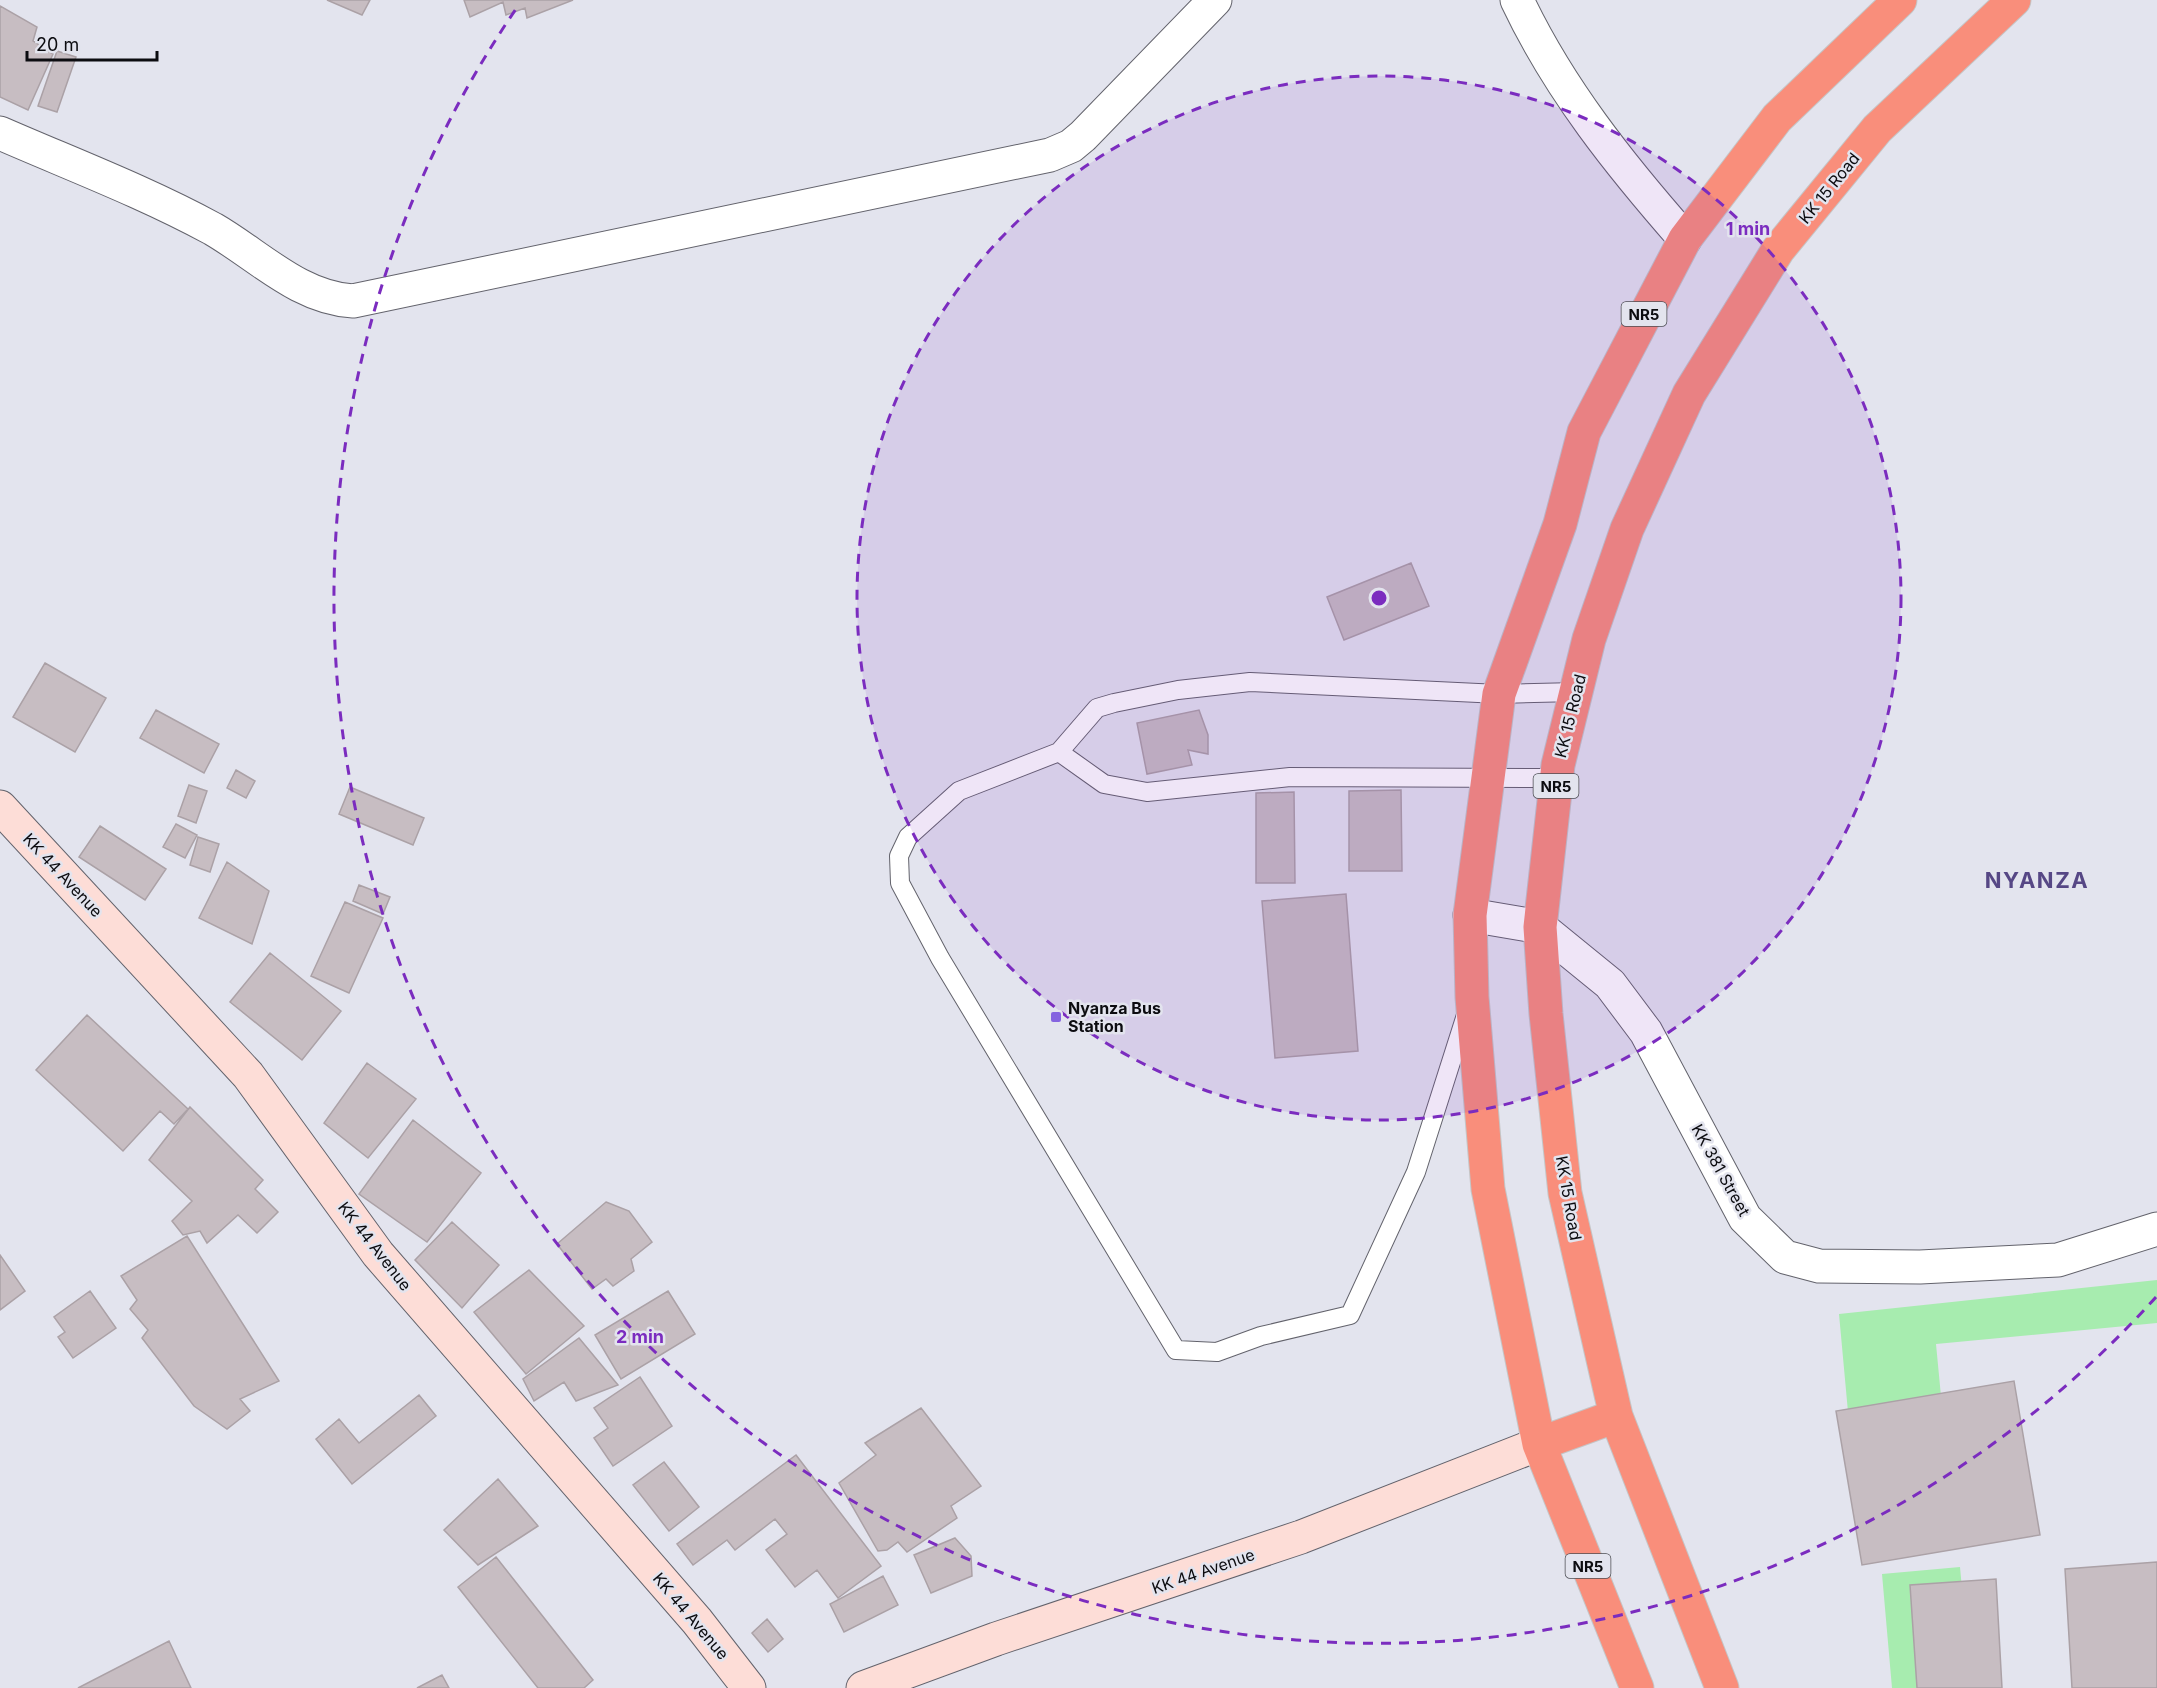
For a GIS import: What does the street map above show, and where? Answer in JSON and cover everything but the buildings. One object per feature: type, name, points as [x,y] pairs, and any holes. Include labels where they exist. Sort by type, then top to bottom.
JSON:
[{"type":"highway","name":"NR5","points":[[1637,1688],[1539,1444],[1488,1189],[1472,997],[1470,915],[1499,694],[1560,524],[1584,432],[1685,238],[1777,118],[1900,0]]},
{"type":"highway","name":"KK 15 Road","points":[[1722,1688],[1616,1416],[1565,1193],[1546,1014],[1540,927],[1558,765],[1589,639],[1627,529],[1689,394],[1778,250],[1877,129],[2014,0]]},
{"type":"highway","points":[[1539,1444],[1616,1416]]},
{"type":"main road","name":"KK 44 Avenue","points":[[0,807],[248,1076],[378,1254],[697,1621],[749,1688]]},
{"type":"main road","name":"KK 44 Avenue","points":[[863,1688],[996,1639],[1301,1537],[1539,1444]]},
{"type":"street","points":[[0,133],[213,230],[308,290],[331,300],[353,301],[1050,155],[1071,146],[1083,136],[1215,0]]},
{"type":"street","points":[[1518,0],[1532,32],[1571,97],[1630,176],[1685,238]]},
{"type":"street","points":[[1470,915],[1540,927]]},
{"type":"street","name":"KK 381 Street","points":[[1540,927],[1610,984],[1646,1032],[1746,1218],[1785,1257],[1819,1266],[1909,1267],[2058,1260],[2157,1229]]},
{"type":"lane","points":[[1472,997],[1416,1172],[1350,1315],[1261,1336],[1216,1352],[1176,1350],[940,958],[900,882],[899,856],[908,837],[959,791],[1059,752],[1097,708],[1178,690],[1250,682],[1499,694],[1576,692]]},
{"type":"lane","points":[[1059,752],[1104,784],[1147,792],[1290,777],[1557,778]]},
{"type":"green space","points":[[2157,1280],[2157,1323],[1936,1344],[1951,1501],[1857,1510],[1839,1314]]},
{"type":"green space","points":[[1960,1567],[1971,1688],[1892,1688],[1882,1574]]},
{"type":"place","name":"Nyanza Bus Station","points":[[1056,1017]]},
{"type":"district","name":"NYANZA","points":[[2037,880]]}]
